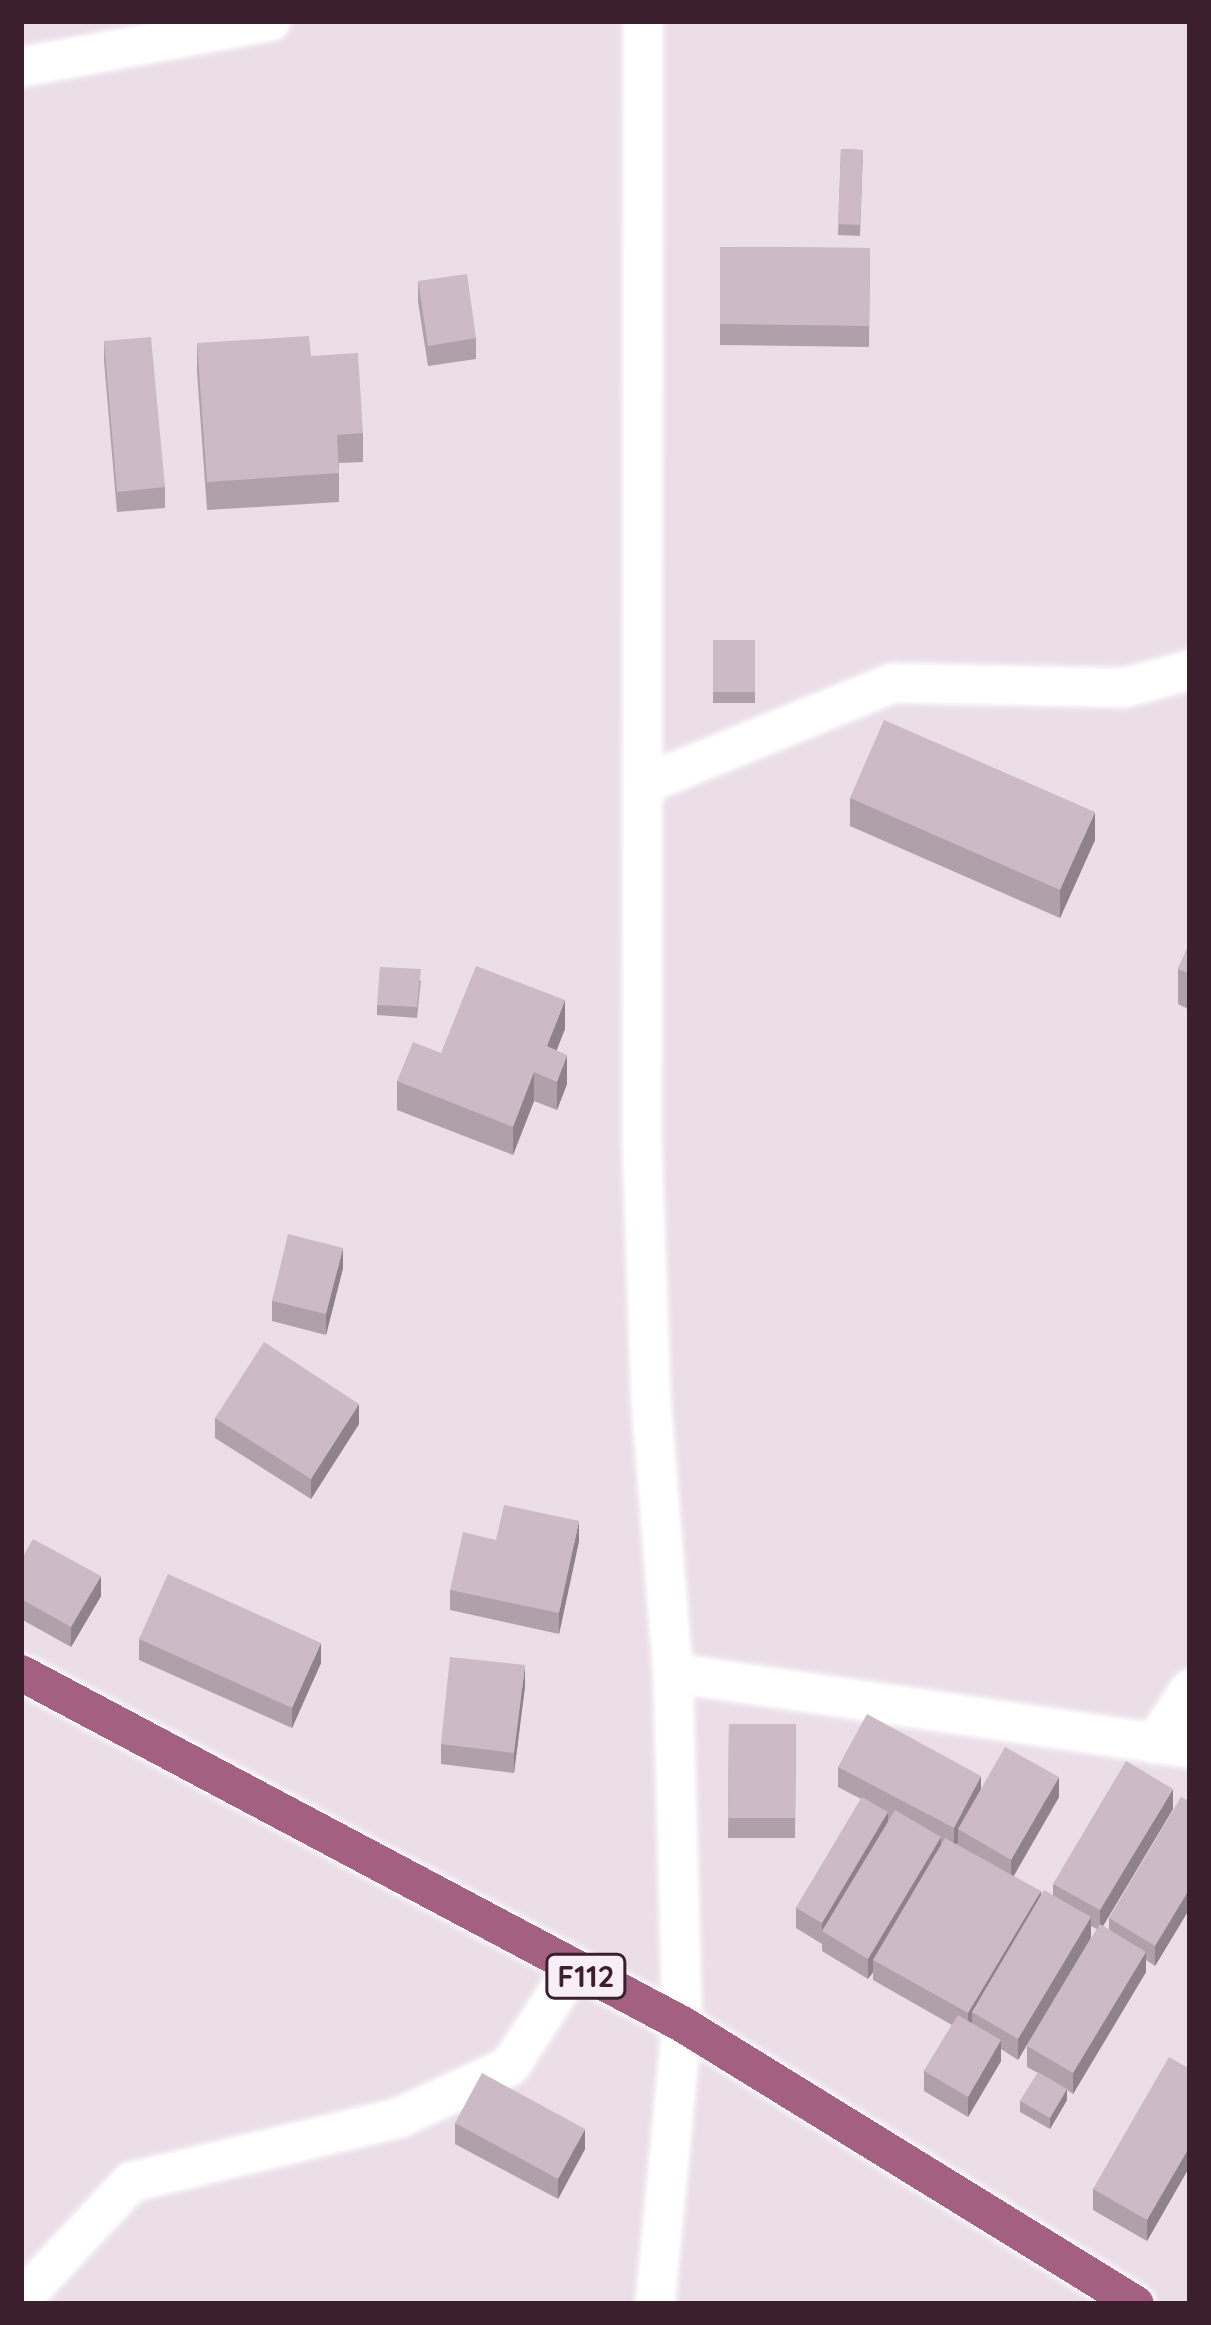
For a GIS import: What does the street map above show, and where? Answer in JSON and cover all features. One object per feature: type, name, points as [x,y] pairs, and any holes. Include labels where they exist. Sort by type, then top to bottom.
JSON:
[{"type":"main road","name":"F112","points":[[21,1673],[682,2024],[1136,2304]]},
{"type":"street","points":[[21,67],[271,21]]},
{"type":"street","points":[[643,21],[642,1142],[651,1400],[673,1672],[682,2024],[655,2304]]},
{"type":"street","points":[[645,784],[892,682],[1124,688],[1190,670]]},
{"type":"street","points":[[673,1672],[1172,1746],[1190,1689]]},
{"type":"street","points":[[21,2300],[131,2182],[401,2117],[510,2066],[573,1969]]},
{"type":"building","points":[[841,149],[863,150],[860,225],[838,224]]},
{"type":"building","points":[[720,247],[870,248],[869,326],[720,324]]},
{"type":"building","points":[[467,274],[476,338],[428,346],[418,281]]},
{"type":"building","points":[[309,336],[311,356],[358,353],[363,433],[337,435],[339,473],[207,482],[197,343]]},
{"type":"building","points":[[151,337],[165,487],[117,492],[104,341]]},
{"type":"building","points":[[713,640],[755,640],[755,692],[713,692]]},
{"type":"building","points":[[884,720],[1095,812],[1060,890],[850,798]]},
{"type":"building","points":[[1190,942],[1190,974],[1178,969]]},
{"type":"building","points":[[476,966],[565,1000],[547,1046],[567,1055],[557,1082],[534,1072],[513,1127],[397,1081],[413,1042],[441,1053]]},
{"type":"building","points":[[380,967],[421,969],[417,1007],[377,1005]]},
{"type":"building","points":[[288,1234],[343,1248],[326,1314],[272,1301]]},
{"type":"building","points":[[264,1342],[359,1404],[311,1479],[215,1418]]},
{"type":"building","points":[[504,1505],[579,1521],[559,1613],[450,1590],[463,1532],[496,1540]]},
{"type":"building","points":[[33,1539],[101,1576],[71,1627],[21,1599],[21,1560]]},
{"type":"building","points":[[168,1574],[321,1643],[292,1708],[139,1639]]},
{"type":"building","points":[[450,1657],[525,1665],[514,1753],[441,1744]]},
{"type":"building","points":[[867,1714],[981,1776],[954,1828],[838,1767]]},
{"type":"building","points":[[729,1724],[796,1724],[795,1818],[728,1818]]},
{"type":"building","points":[[1005,1747],[1059,1777],[1011,1860],[958,1829]]},
{"type":"building","points":[[1126,1761],[1173,1789],[1100,1910],[1053,1884]]},
{"type":"building","points":[[862,1797],[888,1812],[822,1923],[796,1908]]},
{"type":"building","points":[[1181,1797],[1190,1802],[1190,1888],[1155,1946],[1109,1918]]},
{"type":"building","points":[[895,1810],[941,1837],[868,1959],[822,1931]]},
{"type":"building","points":[[945,1838],[1041,1891],[968,2013],[873,1960]]},
{"type":"building","points":[[1044,1890],[1091,1917],[1018,2039],[972,2012]]},
{"type":"building","points":[[1100,1924],[1146,1952],[1073,2073],[1027,2046]]},
{"type":"building","points":[[958,2015],[1001,2040],[968,2097],[924,2071]]},
{"type":"building","points":[[1169,2057],[1190,2069],[1190,2146],[1147,2220],[1093,2189]]},
{"type":"building","points":[[1038,2072],[1067,2089],[1050,2118],[1020,2101]]},
{"type":"building","points":[[482,2073],[585,2129],[558,2179],[455,2123]]}]
